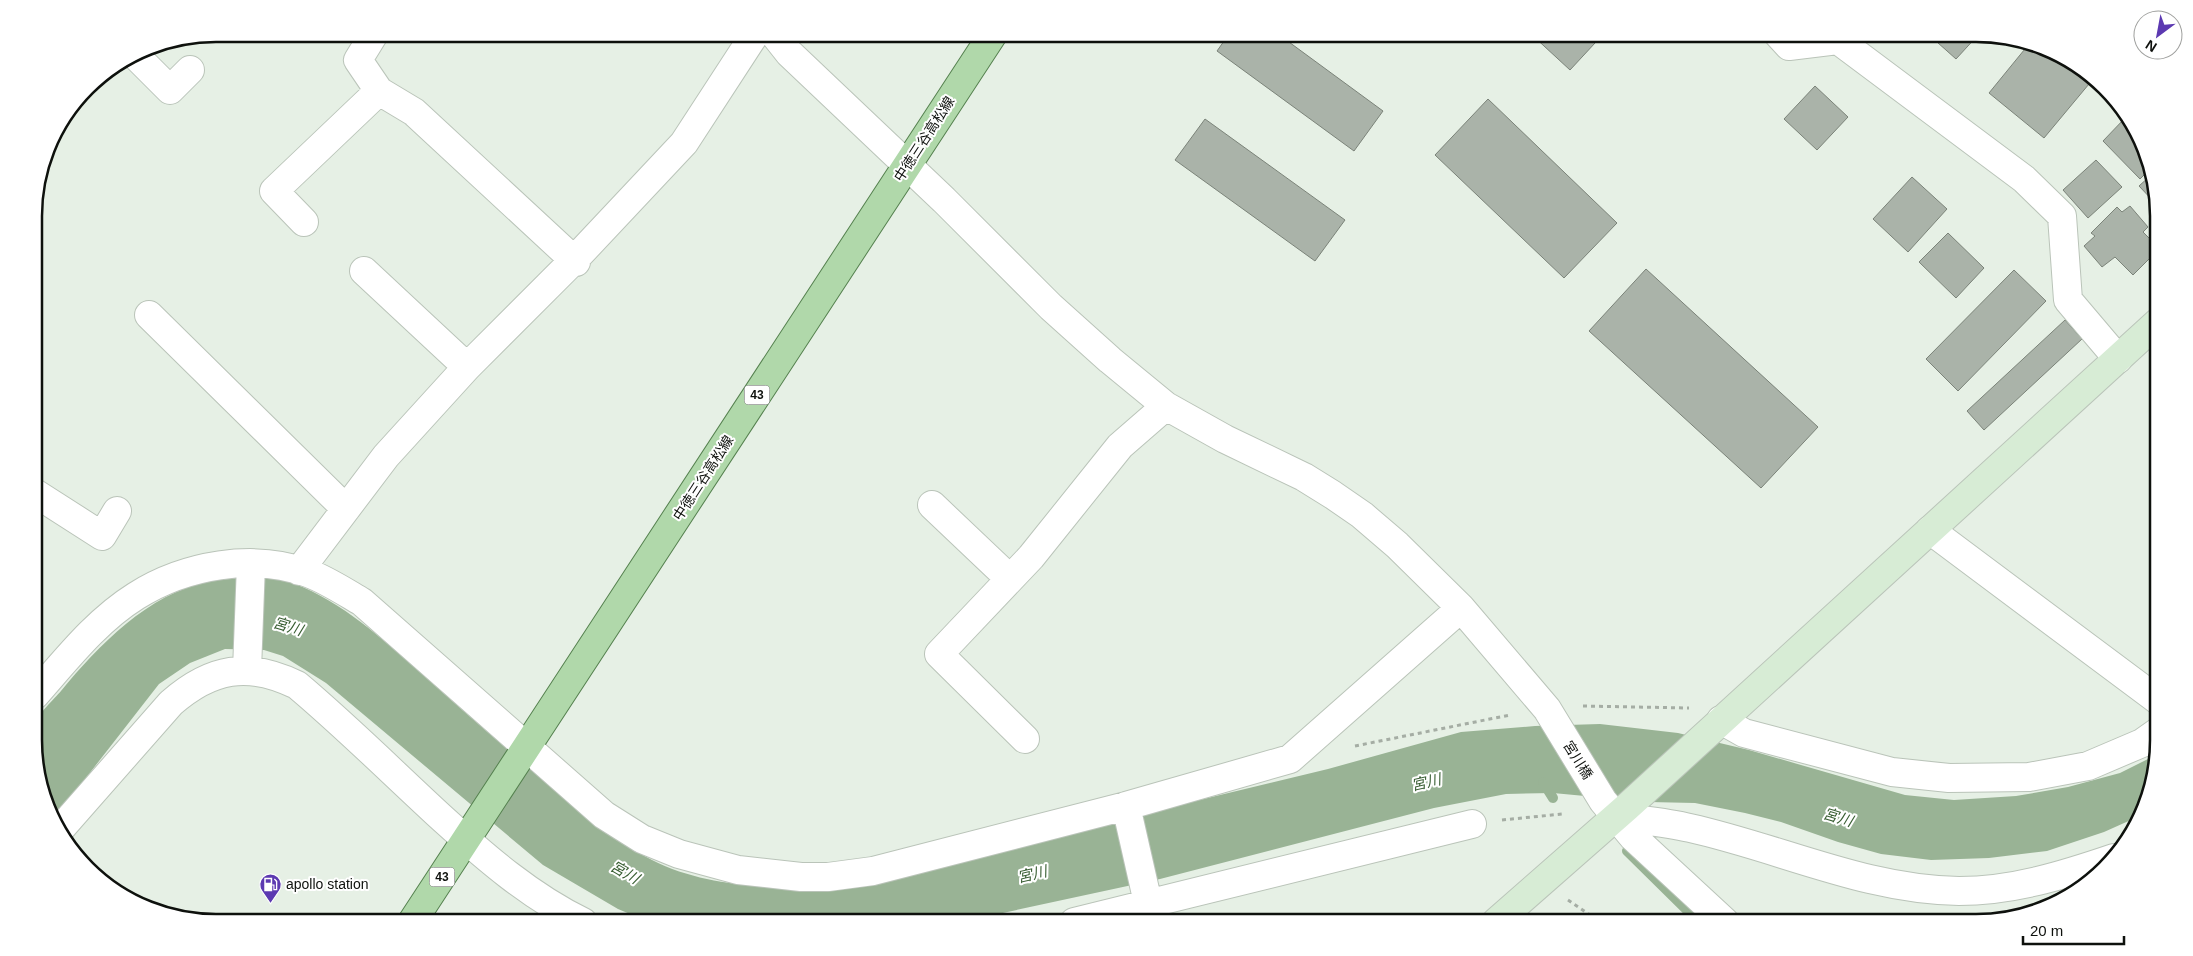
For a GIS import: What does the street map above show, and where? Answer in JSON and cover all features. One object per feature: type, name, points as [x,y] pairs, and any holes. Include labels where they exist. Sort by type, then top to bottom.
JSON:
[{"type":"main road","name":"中徳三谷高松線","points":[[417,914],[988,42]]},
{"type":"street","points":[[369,42],[358,60],[379,91],[414,112],[575,261]]},
{"type":"street","points":[[299,571],[386,456],[467,367],[575,261],[684,143],[750,42]]},
{"type":"street","name":"宮川橋","points":[[780,42],[789,53],[1051,306],[1110,360],[1166,406],[1217,435],[1304,477],[1333,494],[1362,515],[1397,545],[1461,608],[1547,708],[1564,713],[1615,808],[1633,837],[1715,913]]},
{"type":"street","points":[[1785,42],[1789,46],[1822,42]]},
{"type":"street","points":[[1841,42],[2024,179],[2062,216],[2068,300],[2118,359]]},
{"type":"street","points":[[140,60],[170,90],[190,70]]},
{"type":"street","points":[[304,222],[274,192],[379,91]]},
{"type":"street","points":[[364,271],[467,367]]},
{"type":"street","points":[[148,315],[346,508]]},
{"type":"street","points":[[1505,913],[1615,808],[1717,724],[2150,329]]},
{"type":"street","points":[[1025,738],[939,654],[1031,557],[1120,446],[1166,406]]},
{"type":"street","points":[[42,498],[102,536],[117,511]]},
{"type":"street","points":[[932,505],[1010,579]]},
{"type":"street","points":[[1930,530],[2150,694]]},
{"type":"street","points":[[42,687],[86,638],[107,618],[135,596],[160,582],[187,572],[215,566],[251,569],[279,566],[299,571],[338,588],[362,602],[525,752],[604,815],[642,839],[704,862],[738,870],[802,877],[828,877],[873,871],[1126,809],[1290,758],[1461,608]]},
{"type":"street","points":[[247,665],[251,569]]},
{"type":"street","points":[[65,823],[171,703],[202,680],[247,665],[297,685],[546,902],[568,914]]},
{"type":"street","points":[[1717,724],[1744,733],[1892,772],[1949,778],[2029,777],[2088,766],[2142,743],[2150,737]]},
{"type":"street","points":[[1615,808],[1878,881],[1912,887],[1960,891],[2023,885],[2097,864]]},
{"type":"street","points":[[1126,809],[1147,897]]},
{"type":"street","points":[[1099,914],[1147,897],[1472,824]]},
{"type":"path","points":[[1564,713],[1689,708]]},
{"type":"path","points":[[1347,747],[1518,714]]},
{"type":"path","points":[[1472,824],[1562,814]]},
{"type":"path","points":[[1562,895],[1588,913]]},
{"type":"water","name":"宮川","points":[[269,578],[282,580],[329,601],[346,611],[392,647],[497,740],[609,834],[637,852],[680,872],[709,880],[754,886],[769,887],[1112,821],[1328,769],[1461,732],[1535,726],[1600,724],[1678,733],[1749,750],[1905,795],[1954,800],[2016,796],[2068,787],[2120,773],[2149,758],[2149,762],[2145,784],[2130,820],[2104,832],[2047,851],[1989,858],[1931,860],[1881,854],[1838,842],[1781,822],[1695,803],[1649,802],[1553,793],[1506,794],[1434,808],[1160,879],[1000,914],[629,914],[543,865],[326,683],[283,656],[264,650],[225,649],[190,663],[159,684],[59,812],[48,784],[44,762],[42,712],[108,640],[145,609],[165,597],[186,588],[221,580]]},
{"type":"building","points":[[1223,42],[1289,42],[1383,111],[1354,151],[1217,51]]},
{"type":"building","points":[[1540,42],[1595,43],[1570,70]]},
{"type":"building","points":[[1937,42],[1972,42],[1956,59]]},
{"type":"building","points":[[2024,50],[2043,56],[2063,66],[2089,84],[2044,138],[1989,93]]},
{"type":"building","points":[[1815,86],[1848,117],[1817,150],[1784,119]]},
{"type":"building","points":[[1488,99],[1617,223],[1564,278],[1435,155]]},
{"type":"building","points":[[1205,119],[1345,220],[1315,261],[1175,160]]},
{"type":"building","points":[[2122,122],[2137,150],[2145,174],[2140,179],[2103,141]]},
{"type":"building","points":[[2096,160],[2122,187],[2088,218],[2063,190]]},
{"type":"building","points":[[1912,177],[1947,209],[1908,252],[1873,219]]},
{"type":"building","points":[[2146,179],[2149,197],[2139,186]]},
{"type":"building","points":[[2130,206],[2148,227],[2143,232],[2150,239],[2150,258],[2133,275],[2115,257],[2102,267],[2084,246],[2095,236],[2091,233],[2117,207],[2122,212]]},
{"type":"building","points":[[1948,233],[1984,268],[1956,298],[1919,262]]},
{"type":"building","points":[[1646,269],[1818,427],[1761,488],[1589,331]]},
{"type":"building","points":[[2014,270],[2046,301],[1958,391],[1926,359]]},
{"type":"building","points":[[2065,320],[2082,339],[1984,430],[1967,411]]},
{"type":"waterway","points":[[1543,782],[1553,798]]},
{"type":"waterway","points":[[1627,851],[1690,913]]},
{"type":"place","name":"apollo station","points":[[270,903]]}]
